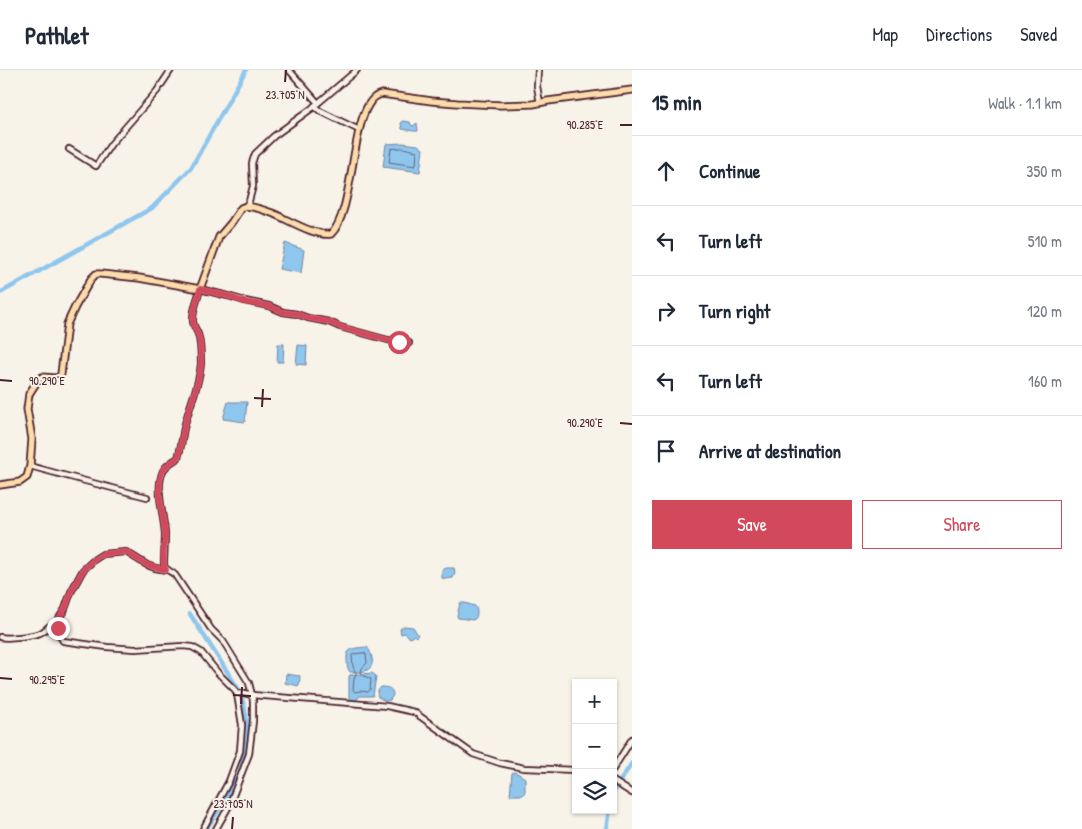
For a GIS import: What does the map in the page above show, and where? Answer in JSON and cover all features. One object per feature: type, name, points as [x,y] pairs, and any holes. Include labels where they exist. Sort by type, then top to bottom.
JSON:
[{"type":"main road","points":[[0,485],[20,482],[27,477],[30,466],[32,439],[27,409],[29,394],[42,377],[55,378],[61,374],[67,324],[91,279],[96,274],[101,274],[139,278],[200,289],[219,237],[241,208],[246,206],[271,213],[324,235],[331,234],[345,205],[352,160],[363,118],[372,99],[378,94],[457,104],[501,105],[533,104],[632,90]]},
{"type":"street","points":[[69,149],[96,166],[111,144],[157,91],[170,70]]},
{"type":"street","points":[[289,70],[318,102]]},
{"type":"street","points":[[246,206],[253,186],[252,164],[255,154],[274,136],[357,70]]},
{"type":"street","points":[[538,70],[536,86],[540,103]]},
{"type":"street","points":[[314,106],[320,112],[359,130]]},
{"type":"street","points":[[166,570],[164,566],[165,533],[160,505],[161,476],[167,465],[178,458],[190,406],[197,387],[201,366],[201,350],[193,319],[200,289],[244,302],[269,306],[283,312],[329,322],[340,327],[388,340],[409,343]]},
{"type":"street","points":[[30,466],[147,497]]},
{"type":"street","points":[[0,637],[21,637],[42,633],[50,626],[54,626],[65,609],[71,592],[83,570],[103,554],[126,552],[147,565],[172,572],[211,629],[223,641],[249,683],[254,701],[249,754],[228,806],[216,829]]},
{"type":"street","points":[[54,626],[58,628],[63,641],[81,644],[136,649],[192,647],[201,652],[218,673],[240,693],[387,706],[408,710],[414,712],[474,754],[517,767],[572,770]]},
{"type":"street","points":[[203,829],[229,782],[240,751],[242,725],[240,693]]},
{"type":"street","points":[[617,762],[632,738]]},
{"type":"street","points":[[617,784],[632,794]]},
{"type":"water","points":[[402,121],[410,122],[413,126],[417,123],[418,131],[402,129]]},
{"type":"water","points":[[403,143],[418,145],[423,149],[420,172],[383,167],[386,144]]},
{"type":"water","points":[[285,243],[304,250],[301,273],[279,269]]},
{"type":"water","points":[[278,344],[284,344],[283,362],[277,362]]},
{"type":"water","points":[[298,345],[307,346],[306,365],[296,364]]},
{"type":"water","points":[[228,402],[247,402],[245,422],[223,419]]},
{"type":"water","points":[[454,568],[453,578],[442,578],[443,569]]},
{"type":"water","points":[[460,603],[475,606],[477,614],[475,619],[458,618]]},
{"type":"water","points":[[404,626],[413,627],[418,635],[410,638],[405,633],[401,634],[400,629]]},
{"type":"water","points":[[367,647],[372,659],[372,666],[363,672],[350,672],[347,664],[348,652],[356,648]]},
{"type":"water","points":[[372,673],[376,676],[373,696],[360,696],[355,701],[349,701],[349,676]]},
{"type":"water","points":[[286,674],[300,676],[299,686],[285,683]]},
{"type":"water","points":[[381,687],[391,689],[393,695],[390,700],[385,701],[378,697],[377,694]]},
{"type":"water","points":[[514,772],[525,778],[525,791],[523,795],[510,795],[512,773]]},
{"type":"waterway","points":[[0,293],[152,208],[191,168],[246,70]]},
{"type":"waterway","points":[[190,614],[239,690],[247,722],[245,750],[240,772],[206,829]]},
{"type":"waterway","points":[[617,786],[632,763]]},
{"type":"waterway","points":[[607,829],[609,814]]},
{"type":"route","points":[[58,628],[54,626],[65,609],[71,592],[83,570],[103,554],[126,552],[147,565],[166,570],[164,566],[165,533],[160,505],[161,476],[167,465],[178,458],[190,406],[197,387],[201,366],[201,350],[193,319],[200,289],[399,342]]}]
